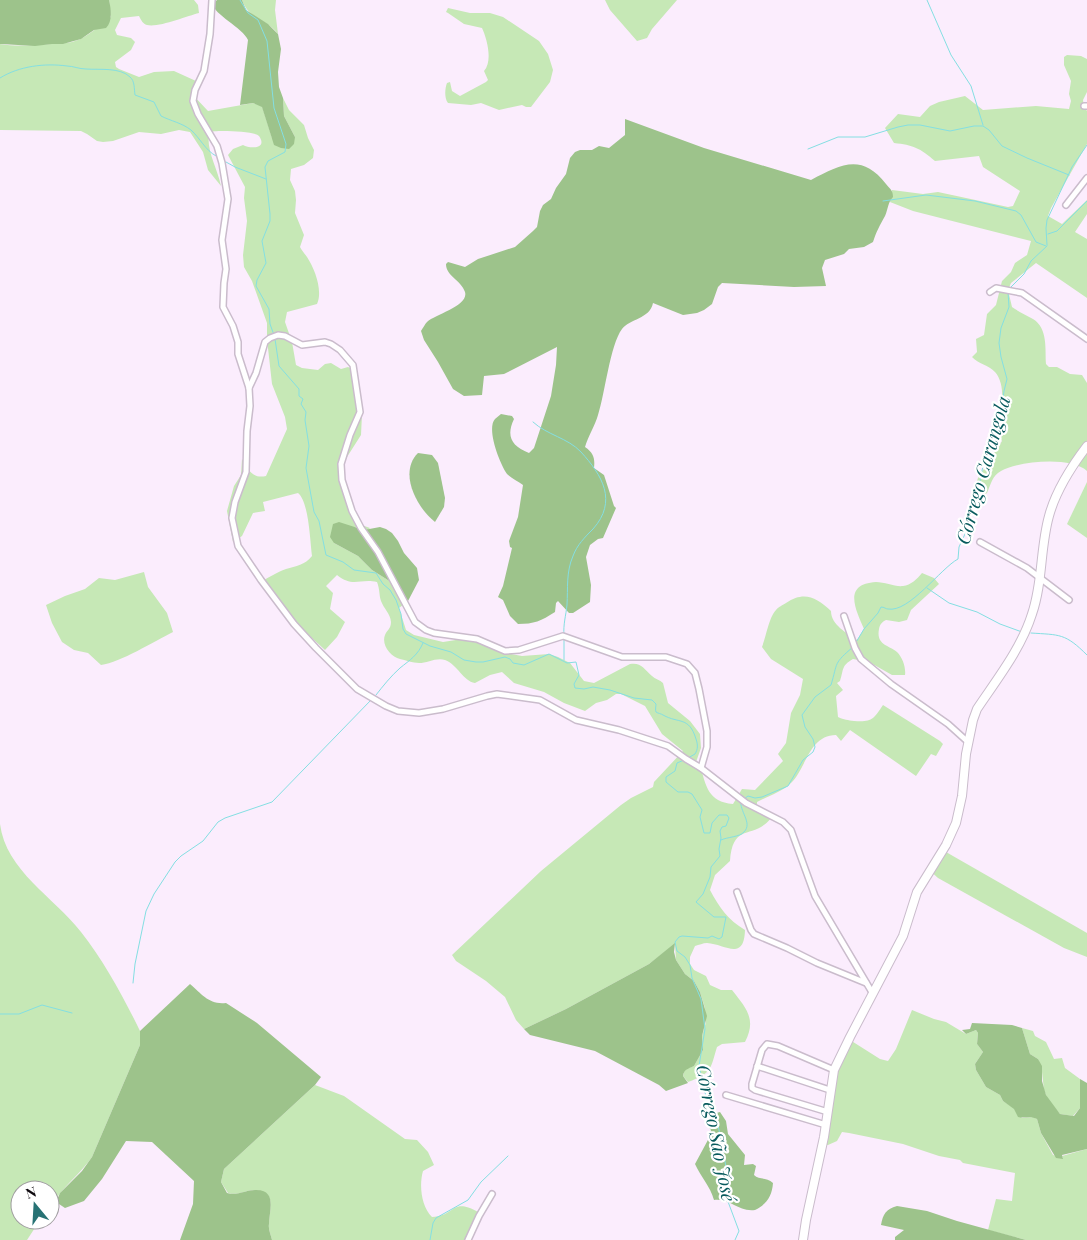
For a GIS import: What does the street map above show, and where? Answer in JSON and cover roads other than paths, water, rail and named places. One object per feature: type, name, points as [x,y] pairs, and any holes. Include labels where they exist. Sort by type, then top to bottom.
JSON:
[{"type":"street","points":[[212,0],[210,34],[204,70],[193,101],[198,114],[217,146],[222,163],[228,199],[222,240],[226,269],[223,307],[238,342],[238,354],[249,388],[250,406],[246,472],[235,502],[232,518],[238,546],[294,624],[357,689],[386,706],[409,712],[437,710],[488,696],[510,695],[532,698],[576,720],[662,743],[701,768],[746,803],[784,822],[791,830],[815,896],[873,994]]},
{"type":"street","points":[[1066,205],[1087,178]]},
{"type":"street","points":[[990,292],[996,288],[1022,293],[1087,339]]},
{"type":"street","points":[[249,388],[256,373],[265,342],[270,338],[278,335],[285,336],[302,344],[325,342],[340,350],[353,365],[360,412],[341,464],[342,480],[352,512],[378,552],[415,622],[434,633],[477,639],[505,651],[519,650],[563,636],[622,657],[666,657],[687,664],[695,673],[707,732],[707,747],[701,768]]},
{"type":"street","points":[[803,1240],[826,1125],[834,1070],[903,936],[917,892],[946,845],[956,823],[962,796],[968,742],[973,720],[1027,628],[1041,578],[1049,516],[1064,480],[1087,446]]},
{"type":"street","points":[[980,542],[1012,559],[1041,578],[1069,600]]},
{"type":"street","points":[[844,616],[854,646],[862,659],[891,684],[942,719],[968,742]]},
{"type":"street","points":[[737,892],[754,934],[816,963],[866,982]]},
{"type":"street","points":[[828,1112],[753,1089],[752,1084],[762,1050],[767,1044],[793,1052],[834,1070]]},
{"type":"street","points":[[757,1066],[830,1090]]},
{"type":"street","points":[[726,1095],[826,1125]]},
{"type":"street","points":[[468,1240],[492,1194]]},
{"type":"waterway","name":"Córrego São José","points":[[240,0],[248,13],[258,20],[267,41],[274,108],[286,144],[285,152],[268,161],[265,167],[270,221],[262,241],[266,263],[256,286],[269,309],[270,324],[274,335]]},
{"type":"waterway","points":[[927,0],[951,55],[971,86],[983,125]]},
{"type":"waterway","points":[[0,78],[24,68],[41,65],[59,65],[121,72],[132,79],[135,95],[154,102],[161,116],[191,130],[209,151],[216,156]]},
{"type":"waterway","points":[[808,149],[838,137],[865,137],[908,125],[920,125],[950,131],[983,126],[989,130],[1002,146],[1069,175]]},
{"type":"waterway","name":"Córrego Carangola","points":[[1047,245],[1047,220],[1072,167],[1087,145]]},
{"type":"waterway","points":[[226,162],[266,179]]},
{"type":"waterway","points":[[883,201],[926,195],[975,201],[1016,211],[1021,215],[1036,242],[1046,246]]},
{"type":"waterway","points":[[1048,234],[1057,231],[1087,201]]},
{"type":"waterway","name":"Córrego Carangola","points":[[1010,288],[1024,274],[1031,261],[1047,246]]},
{"type":"waterway","name":"Córrego Carangola","points":[[855,644],[881,607],[888,609],[905,604],[958,559],[959,547],[965,534],[969,512],[978,491],[984,461],[989,447],[997,435],[1000,420],[1007,379],[999,343],[1001,328],[1009,307],[1008,292]]},
{"type":"waterway","name":"Córrego São José","points":[[275,339],[279,366],[299,389],[299,396],[303,399],[301,404],[306,412],[305,420],[309,446],[306,468],[314,512],[319,521],[326,555],[343,562],[354,570],[376,573],[396,600],[406,634],[430,646],[451,652],[464,660],[476,662],[505,657],[513,663],[524,665],[549,654],[567,663],[576,662],[579,675],[574,684],[575,688],[593,687],[610,690],[634,698],[652,700],[656,704],[656,712],[683,722],[690,727],[697,741],[697,749],[695,754],[688,758]]},
{"type":"waterway","points":[[533,422],[570,443],[581,452],[601,479],[606,498],[601,519],[579,545],[571,562],[568,574],[564,635]]},
{"type":"waterway","points":[[927,588],[949,603],[977,612],[1000,624],[1022,632]]},
{"type":"waterway","points":[[1031,633],[1062,636],[1087,655]]},
{"type":"waterway","points":[[564,639],[564,660]]},
{"type":"waterway","points":[[376,695],[393,674],[416,654],[423,643]]},
{"type":"waterway","name":"Córrego Carangola","points":[[744,799],[748,796],[762,797],[788,786],[803,760],[813,752],[815,747],[813,739],[805,727],[802,715],[815,697],[831,685],[837,664],[853,647]]},
{"type":"waterway","points":[[133,983],[146,911],[154,894],[175,862],[203,841],[218,822],[272,802],[372,699]]},
{"type":"waterway","name":"Córrego São José","points":[[684,760],[677,763],[675,771],[666,777],[666,782],[678,792],[692,794],[702,810],[700,817],[704,833],[710,833],[712,823],[719,815],[727,815],[729,818],[726,826],[722,827],[720,831],[720,856],[711,867],[710,877],[703,894],[696,902],[714,917],[726,917],[722,937],[719,939],[712,936],[708,938],[682,936],[675,942],[677,951],[685,957],[690,965],[692,978],[701,999],[705,1029],[699,1066],[705,1093],[714,1108],[719,1130],[727,1172],[725,1193],[739,1231],[735,1240]]},
{"type":"waterway","name":"Córrego Carangola","points":[[721,840],[740,835],[744,832],[747,825],[741,801]]},
{"type":"waterway","points":[[0,1014],[19,1014],[42,1005],[72,1013]]},
{"type":"waterway","points":[[430,1240],[433,1223],[436,1218],[468,1200],[481,1182],[508,1156]]}]
